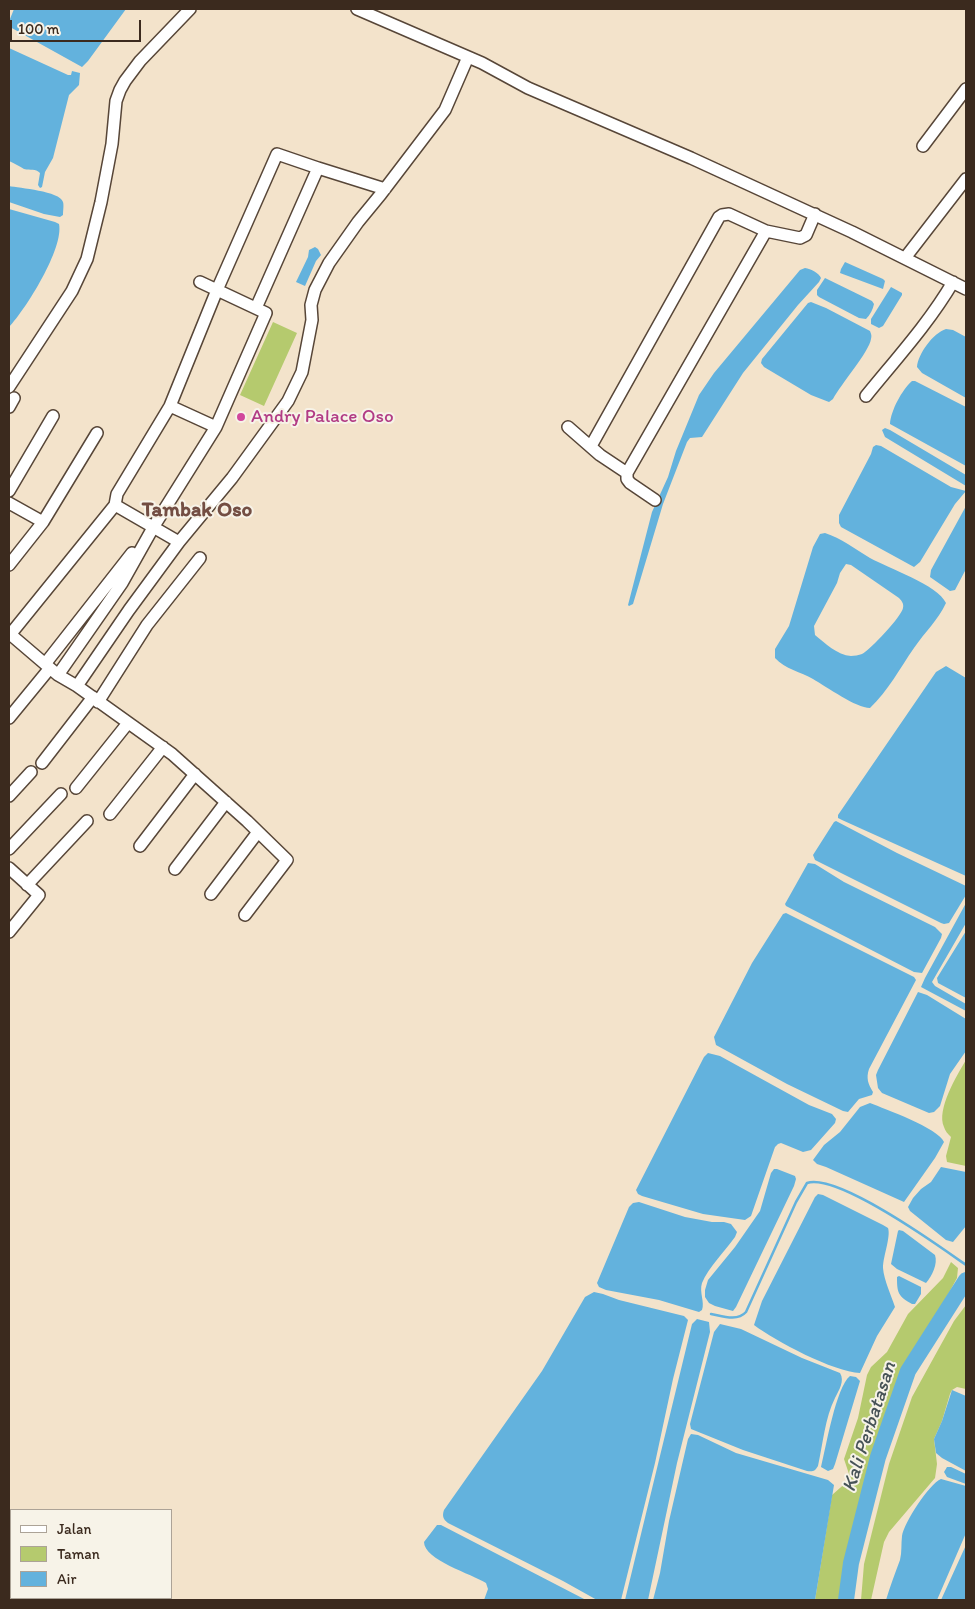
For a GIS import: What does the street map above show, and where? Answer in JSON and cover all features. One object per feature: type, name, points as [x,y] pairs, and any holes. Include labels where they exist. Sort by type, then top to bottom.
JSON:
[{"type":"street","points":[[10,398],[72,291],[87,259],[101,202],[112,144],[116,101],[120,90],[140,61],[190,9]]},
{"type":"street","points":[[357,9],[468,57],[528,88],[691,158],[814,214],[966,289]]},
{"type":"street","points":[[77,686],[179,542],[232,478],[288,401],[302,372],[312,320],[315,290],[329,263],[358,222],[445,110],[468,57]]},
{"type":"street","points":[[923,146],[966,89]]},
{"type":"street","points":[[244,915],[287,860],[226,802],[163,747],[51,669],[10,635],[115,505],[117,494],[170,406],[217,290],[277,154],[385,189]]},
{"type":"street","points":[[9,718],[122,583],[154,526],[216,427],[318,168]]},
{"type":"street","points":[[905,258],[966,179]]},
{"type":"street","points":[[591,446],[719,217],[722,214],[729,214],[766,231],[800,238],[808,231],[814,214]]},
{"type":"street","points":[[655,500],[630,483],[627,479],[627,473],[766,231]]},
{"type":"street","points":[[200,282],[261,311]]},
{"type":"street","points":[[866,396],[904,350],[954,282]]},
{"type":"street","points":[[170,406],[216,427]]},
{"type":"street","points":[[9,491],[53,416]]},
{"type":"street","points":[[568,427],[607,460],[627,473]]},
{"type":"street","points":[[9,565],[43,522],[97,433]]},
{"type":"street","points":[[9,503],[43,522]]},
{"type":"street","points":[[115,505],[179,542]]},
{"type":"street","points":[[51,669],[154,526]]},
{"type":"street","points":[[42,762],[96,699],[147,625],[200,558]]},
{"type":"street","points":[[76,788],[128,723]]},
{"type":"street","points":[[110,814],[163,747]]},
{"type":"street","points":[[9,796],[31,772]]},
{"type":"street","points":[[140,846],[195,774]]},
{"type":"street","points":[[9,849],[61,794]]},
{"type":"street","points":[[176,869],[226,802]]},
{"type":"street","points":[[27,885],[87,821]]},
{"type":"street","points":[[210,894],[258,832]]},
{"type":"street","points":[[9,868],[39,895],[9,932]]},
{"type":"green space","points":[[273,322],[297,333],[264,406],[240,395]]},
{"type":"green space","points":[[966,1060],[966,1166],[947,1162],[946,1156],[951,1137],[945,1130],[942,1120],[945,1102]]},
{"type":"green space","points":[[951,1262],[958,1268],[957,1278],[905,1367],[882,1424],[858,1510],[842,1600],[815,1600],[832,1495],[849,1480],[844,1459],[858,1418],[867,1375],[871,1367],[887,1352],[908,1314],[943,1278]]},
{"type":"green space","points":[[966,1305],[966,1389],[957,1387],[952,1390],[934,1439],[937,1464],[935,1478],[889,1532],[884,1542],[871,1600],[861,1600],[864,1564],[889,1464],[912,1397],[954,1321]]},
{"type":"water","points":[[14,9],[126,9],[82,67],[10,27],[10,19]]},
{"type":"water","points":[[9,48],[68,75],[71,75],[72,71],[80,73],[79,85],[69,95],[53,158],[45,172],[42,187],[40,188],[38,185],[40,173],[38,171],[24,169],[9,161]]},
{"type":"water","points":[[9,186],[55,195],[63,202],[63,215],[60,217],[44,214],[9,202]]},
{"type":"water","points":[[9,209],[59,224],[59,235],[50,262],[34,293],[9,327]]},
{"type":"water","points":[[315,247],[321,255],[316,261],[305,286],[296,282],[308,257],[309,250]]},
{"type":"water","points":[[845,262],[883,279],[885,281],[883,289],[840,273]]},
{"type":"water","points":[[805,268],[818,274],[821,278],[819,282],[743,373],[702,437],[690,438],[687,442],[663,504],[633,604],[629,606],[652,512],[668,477],[676,451],[699,395],[714,373],[800,270]]},
{"type":"water","points":[[825,278],[872,301],[874,304],[873,308],[866,319],[859,318],[817,295],[817,290]]},
{"type":"water","points":[[891,287],[902,293],[902,295],[883,326],[879,328],[871,324],[871,319]]},
{"type":"water","points":[[811,302],[870,331],[871,335],[865,352],[829,402],[811,395],[764,367],[761,363],[762,359],[808,303]]},
{"type":"water","points":[[946,329],[953,330],[966,337],[966,398],[922,373],[917,367],[920,356],[931,339]]},
{"type":"water","points":[[912,381],[966,407],[966,466],[890,424],[892,413],[898,401]]},
{"type":"water","points":[[885,428],[966,475],[966,486],[885,437],[882,430]]},
{"type":"water","points":[[876,445],[881,446],[951,487],[966,491],[955,504],[920,562],[914,567],[841,527],[839,523],[839,515],[873,447]]},
{"type":"water","points":[[966,506],[966,569],[955,590],[950,591],[930,577],[931,570]]},
{"type":"water","points":[[825,533],[837,538],[870,558],[923,583],[941,596],[946,603],[888,687],[870,708],[857,705],[813,679],[788,668],[775,658],[775,649],[789,626],[813,547],[820,534]],"holes":[[[846,564],[851,565],[899,598],[903,607],[897,618],[872,646],[862,654],[851,656],[836,651],[823,642],[815,635],[814,626],[837,583],[840,573]]]},
{"type":"water","points":[[946,666],[966,678],[966,876],[838,818],[838,815],[936,672]]},
{"type":"water","points":[[836,821],[966,886],[966,895],[949,923],[941,923],[815,860],[813,855]]},
{"type":"water","points":[[808,863],[815,864],[844,882],[935,927],[942,934],[941,938],[922,973],[914,972],[786,906],[785,904]]},
{"type":"water","points":[[966,903],[966,923],[932,982],[935,986],[966,1004],[966,1011],[921,987]]},
{"type":"water","points":[[786,913],[914,977],[916,980],[869,1069],[868,1078],[873,1092],[872,1095],[859,1099],[848,1112],[787,1084],[716,1045],[714,1037],[752,963],[783,914]]},
{"type":"water","points":[[966,931],[966,998],[938,983],[937,978]]},
{"type":"water","points":[[918,992],[927,995],[966,1019],[966,1051],[950,1074],[940,1106],[934,1112],[929,1113],[882,1093],[878,1088],[876,1075]]},
{"type":"water","points":[[708,1053],[720,1056],[809,1105],[832,1114],[836,1119],[835,1123],[811,1150],[803,1152],[781,1143],[775,1147],[751,1216],[745,1220],[703,1214],[642,1196],[636,1190],[704,1057]]},
{"type":"water","points":[[870,1103],[922,1125],[940,1137],[944,1142],[904,1202],[817,1164],[813,1160],[824,1145],[840,1132],[860,1107]]},
{"type":"water","points":[[941,1167],[966,1172],[966,1226],[953,1242],[946,1240],[910,1211],[908,1207],[913,1198],[931,1182]]},
{"type":"water","points":[[774,1169],[795,1176],[794,1186],[736,1307],[733,1311],[715,1306],[709,1303],[705,1297],[708,1280],[735,1247],[760,1211],[771,1173]]},
{"type":"water","points":[[818,1194],[883,1225],[888,1228],[889,1232],[883,1268],[895,1307],[877,1336],[860,1373],[835,1367],[805,1355],[754,1325],[762,1301]]},
{"type":"water","points":[[639,1202],[685,1217],[731,1224],[737,1232],[708,1271],[702,1283],[703,1307],[699,1312],[659,1300],[599,1287],[597,1283],[629,1207],[633,1203]]},
{"type":"water","points":[[899,1230],[935,1255],[934,1270],[926,1283],[897,1269],[891,1264]]},
{"type":"water","points":[[899,1276],[921,1287],[921,1294],[915,1304],[907,1301],[899,1294],[897,1277]]},
{"type":"water","points":[[594,1292],[684,1316],[688,1320],[621,1600],[597,1600],[448,1523],[443,1516],[444,1510],[542,1371],[585,1297]]},
{"type":"water","points":[[697,1319],[709,1322],[710,1332],[677,1463],[648,1600],[625,1600],[692,1324]]},
{"type":"water","points":[[720,1324],[741,1329],[802,1358],[840,1373],[841,1385],[829,1414],[818,1466],[815,1470],[807,1471],[743,1450],[691,1429],[690,1424],[714,1332]]},
{"type":"water","points":[[850,1376],[856,1377],[860,1381],[835,1464],[833,1469],[828,1471],[821,1467],[829,1432],[840,1392]]},
{"type":"water","points":[[952,1390],[966,1396],[966,1471],[936,1453],[934,1439]]},
{"type":"water","points":[[691,1434],[698,1435],[736,1453],[828,1480],[834,1485],[815,1600],[653,1600],[660,1573],[669,1521],[688,1439]]},
{"type":"water","points":[[947,1467],[966,1474],[966,1484],[947,1477],[944,1472]]},
{"type":"water","points":[[941,1479],[966,1486],[966,1533],[937,1600],[886,1600],[900,1560],[902,1536],[907,1522],[930,1488]]},
{"type":"water","points":[[437,1525],[441,1525],[586,1600],[484,1600],[488,1589],[486,1583],[440,1561],[426,1549],[424,1542]]},
{"type":"water","points":[[966,1545],[966,1600],[941,1600]]},
{"type":"waterway","points":[[711,1314],[734,1318],[746,1312],[796,1202],[807,1183],[822,1183],[841,1189],[864,1200],[912,1228],[966,1265]]},
{"type":"waterway","name":"Kali Perbatasan","points":[[846,1600],[851,1563],[878,1457],[908,1371],[966,1280]]},
{"type":"place","name":"Andry Palace Oso","points":[[241,417]]},
{"type":"district","name":"Tambak Oso","points":[[197,511]]}]
